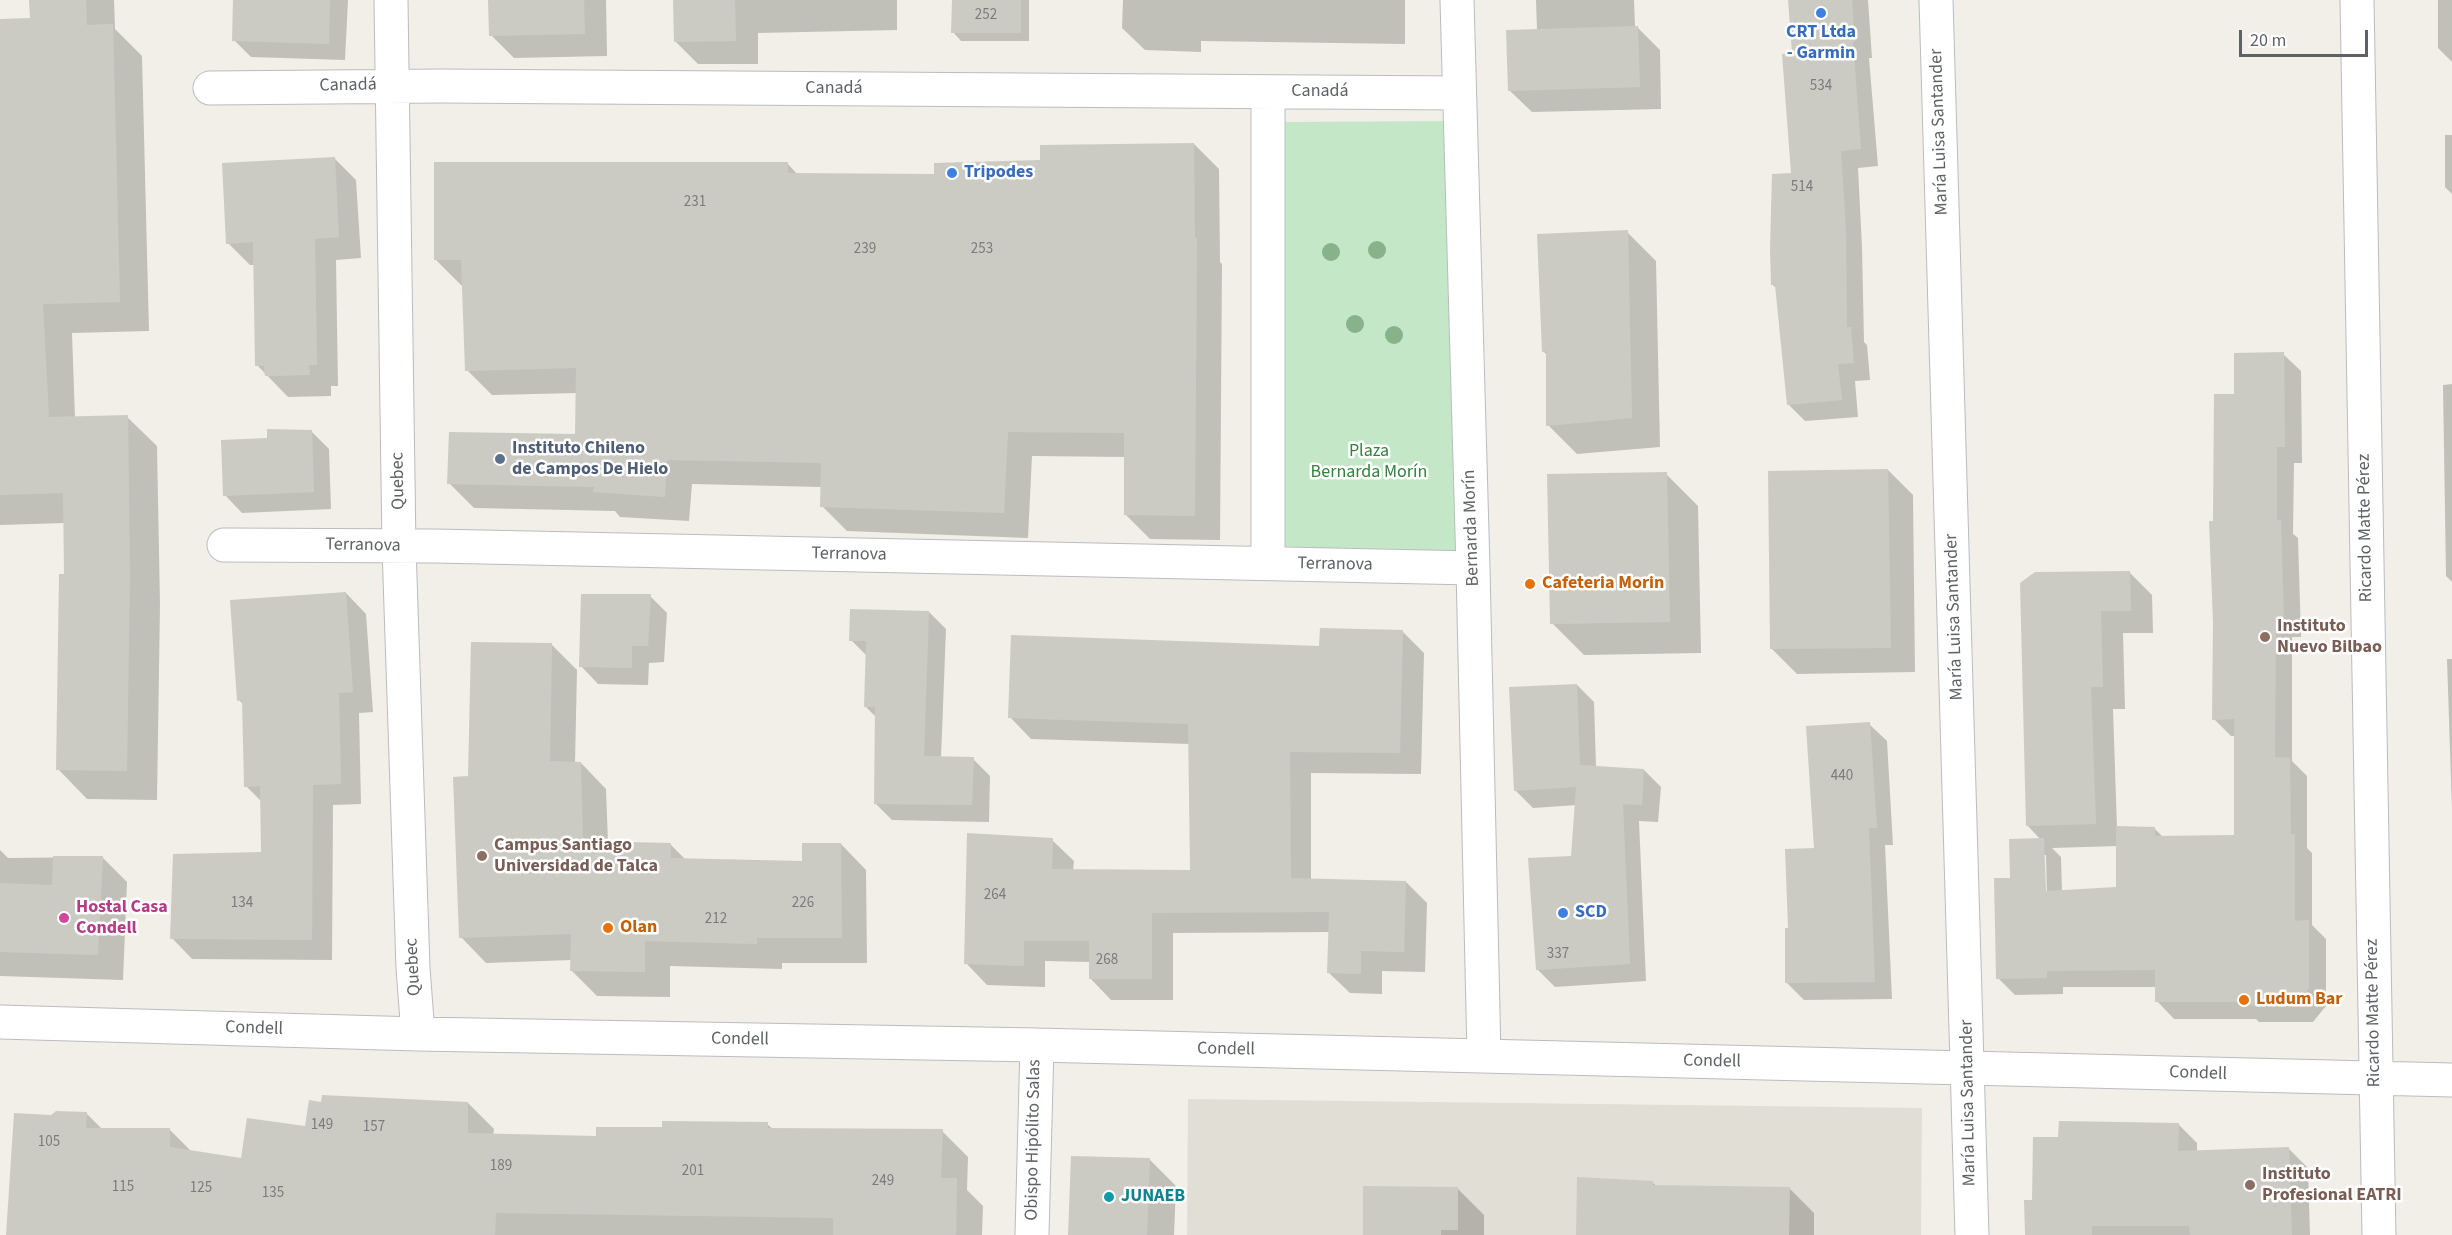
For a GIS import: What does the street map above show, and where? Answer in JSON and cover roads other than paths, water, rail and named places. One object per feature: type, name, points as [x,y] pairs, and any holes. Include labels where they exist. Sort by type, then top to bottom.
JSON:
[{"type":"street","name":"Quebec","points":[[391,0],[399,547],[413,968],[418,1034]]},
{"type":"street","name":"Bernarda Morín","points":[[1457,0],[1484,1056]]},
{"type":"street","name":"María Luisa Santander","points":[[1936,0],[1972,1235]]},
{"type":"street","name":"Ricardo Matte Pérez","points":[[2357,0],[2379,1235]]},
{"type":"street","name":"Canadá","points":[[210,88],[392,86],[1458,93]]},
{"type":"street","points":[[1268,92],[1268,563]]},
{"type":"street","name":"Terranova","points":[[224,544],[1473,568]]},
{"type":"street","name":"Condell","points":[[0,1022],[418,1034],[1036,1045],[2452,1080]]},
{"type":"street","name":"Obispo Hipólito Salas","points":[[1032,1235],[1036,1045]]},
{"type":"place","name":"CRT Ltda - Garmin","points":[[1821,13]]},
{"type":"place","name":"Tripodes","points":[[952,173]]},
{"type":"place","name":"Instituto Chileno de Campos De Hielo","points":[[500,459]]},
{"type":"place","name":"Cafeteria Morin","points":[[1530,584]]},
{"type":"place","name":"Instituto Nuevo Bilbao","points":[[2265,637]]},
{"type":"place","name":"Campus Santiago Universidad de Talca","points":[[482,856]]},
{"type":"place","name":"SCD","points":[[1563,913]]},
{"type":"place","name":"Hostal Casa Condell","points":[[64,918]]},
{"type":"place","name":"Olan","points":[[608,928]]},
{"type":"place","name":"Ludum Bar","points":[[2244,1000]]},
{"type":"place","name":"Instituto Profesional EATRI","points":[[2250,1185]]},
{"type":"place","name":"JUNAEB","points":[[1109,1197]]},
{"type":"park label","name":"Plaza Bernarda Morín","points":[[1369,462]]}]
